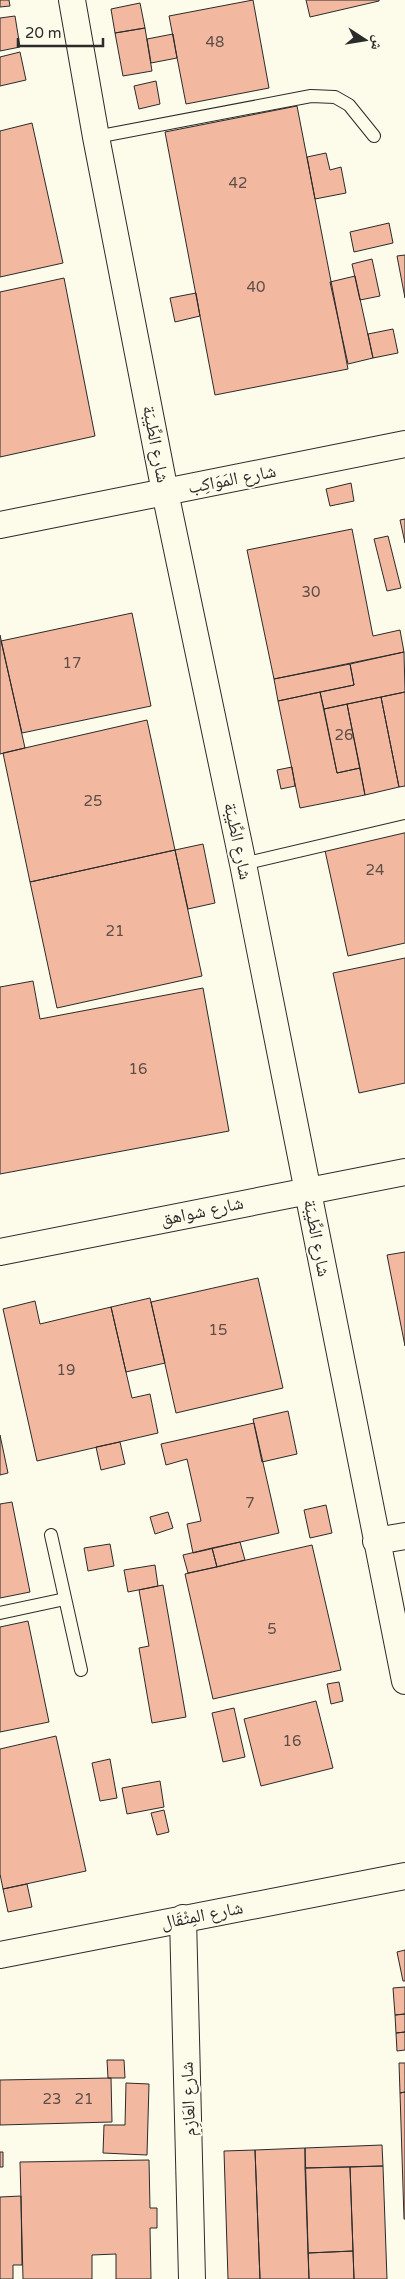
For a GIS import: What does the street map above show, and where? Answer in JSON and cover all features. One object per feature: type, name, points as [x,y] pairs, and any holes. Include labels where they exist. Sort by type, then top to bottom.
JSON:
[{"type":"street","name":"شارع الطِّيبَة","points":[[72,0],[96,136],[165,492],[243,864],[405,1681]]},
{"type":"street","name":"شارع المَوَاكِب","points":[[0,525],[405,444]]},
{"type":"street","name":"شارع شواهق","points":[[0,1252],[405,1172]]},
{"type":"street","points":[[376,1541],[405,1536]]},
{"type":"street","name":"شارع المِثْقَال","points":[[0,1955],[405,1876]]},
{"type":"street","name":"شارع العَازِم","points":[[183,1918],[192,2279]]},
{"type":"lane","points":[[96,136],[311,96],[335,97],[349,105],[374,136]]},
{"type":"lane","points":[[243,864],[405,826]]},
{"type":"lane","points":[[51,1535],[81,1670]]},
{"type":"lane","points":[[0,1613],[65,1599]]},
{"type":"building","points":[[0,0],[9,0],[10,6],[0,7]]},
{"type":"building","points":[[253,0],[269,88],[186,104],[169,16]]},
{"type":"building","points":[[306,0],[379,0],[379,1],[310,17]]},
{"type":"building","points":[[140,3],[145,28],[115,33],[111,9]]},
{"type":"building","points":[[15,16],[20,47],[0,51],[0,18]]},
{"type":"building","points":[[145,28],[152,71],[123,76],[115,33]]},
{"type":"building","points":[[173,34],[177,58],[151,63],[147,39]]},
{"type":"building","points":[[20,52],[26,80],[0,86],[0,57]]},
{"type":"building","points":[[156,81],[160,104],[139,109],[134,86]]},
{"type":"building","points":[[297,106],[348,369],[215,395],[165,132]]},
{"type":"building","points":[[32,123],[63,263],[0,277],[0,131]]},
{"type":"building","points":[[326,153],[330,170],[341,167],[346,193],[315,199],[307,157]]},
{"type":"building","points":[[389,223],[393,243],[354,252],[350,232]]},
{"type":"building","points":[[405,255],[405,298],[397,256]]},
{"type":"building","points":[[372,259],[380,296],[360,300],[352,264]]},
{"type":"building","points":[[355,276],[373,358],[348,364],[330,282]]},
{"type":"building","points":[[64,278],[95,436],[0,457],[0,292]]},
{"type":"building","points":[[196,293],[200,316],[175,322],[170,298]]},
{"type":"building","points":[[393,329],[398,353],[373,358],[368,334]]},
{"type":"building","points":[[351,483],[354,501],[330,506],[326,489]]},
{"type":"building","points":[[405,519],[405,543],[400,520]]},
{"type":"building","points":[[352,529],[373,636],[400,630],[404,652],[274,679],[247,550]]},
{"type":"building","points":[[388,536],[401,588],[387,591],[374,539]]},
{"type":"building","points":[[132,613],[151,706],[22,733],[1,641]]},
{"type":"building","points":[[0,635],[25,748],[0,754]]},
{"type":"building","points":[[404,652],[405,692],[324,709],[320,692],[354,685],[350,664]]},
{"type":"building","points":[[350,664],[354,685],[278,701],[274,679]]},
{"type":"building","points":[[320,692],[337,773],[360,768],[365,795],[300,808],[278,701]]},
{"type":"building","points":[[405,692],[405,786],[399,787],[381,697]]},
{"type":"building","points":[[381,697],[399,787],[365,795],[347,704]]},
{"type":"building","points":[[347,704],[360,768],[337,773],[324,709]]},
{"type":"building","points":[[147,720],[175,850],[30,882],[3,753]]},
{"type":"building","points":[[292,767],[295,786],[281,789],[277,770]]},
{"type":"building","points":[[405,828],[405,943],[348,956],[324,846]]},
{"type":"building","points":[[203,844],[215,903],[188,909],[175,850]]},
{"type":"building","points":[[175,850],[202,976],[57,1008],[30,882]]},
{"type":"building","points":[[405,958],[405,1083],[359,1093],[333,973]]},
{"type":"building","points":[[33,981],[40,1019],[203,988],[229,1131],[0,1174],[0,987]]},
{"type":"building","points":[[405,1252],[405,1346],[387,1255]]},
{"type":"building","points":[[258,1278],[283,1388],[176,1413],[151,1302]]},
{"type":"building","points":[[150,1298],[165,1363],[126,1372],[111,1307]]},
{"type":"building","points":[[35,1301],[40,1324],[111,1307],[132,1398],[150,1394],[158,1433],[37,1461],[3,1309]]},
{"type":"building","points":[[288,1411],[297,1454],[262,1462],[253,1419]]},
{"type":"building","points":[[254,1423],[279,1533],[193,1553],[187,1524],[201,1521],[187,1459],[166,1465],[161,1444]]},
{"type":"building","points":[[0,1435],[8,1473],[0,1475]]},
{"type":"building","points":[[120,1442],[125,1464],[101,1470],[96,1447]]},
{"type":"building","points":[[12,1502],[30,1592],[0,1598],[0,1504]]},
{"type":"building","points":[[326,1505],[332,1533],[310,1538],[304,1510]]},
{"type":"building","points":[[168,1512],[173,1528],[155,1534],[150,1517]]},
{"type":"building","points":[[240,1542],[245,1560],[217,1567],[212,1548]]},
{"type":"building","points":[[110,1544],[114,1566],[88,1571],[84,1548]]},
{"type":"building","points":[[312,1545],[341,1670],[213,1699],[185,1574]]},
{"type":"building","points":[[212,1548],[217,1567],[188,1573],[183,1555]]},
{"type":"building","points":[[155,1565],[158,1586],[128,1592],[124,1570]]},
{"type":"building","points":[[163,1585],[186,1717],[152,1723],[139,1648],[149,1646],[139,1590]]},
{"type":"building","points":[[28,1621],[49,1722],[0,1732],[0,1627]]},
{"type":"building","points":[[339,1682],[343,1701],[331,1704],[327,1684]]},
{"type":"building","points":[[316,1701],[333,1768],[261,1786],[244,1719]]},
{"type":"building","points":[[234,1708],[245,1757],[223,1762],[212,1713]]},
{"type":"building","points":[[56,1736],[86,1871],[3,1889],[0,1874],[0,1749]]},
{"type":"building","points":[[110,1759],[117,1798],[100,1801],[92,1763]]},
{"type":"building","points":[[160,1781],[164,1807],[127,1814],[122,1788]]},
{"type":"building","points":[[164,1810],[169,1832],[157,1835],[151,1813]]},
{"type":"building","points":[[27,1884],[32,1907],[8,1912],[3,1889]]},
{"type":"building","points":[[405,1950],[405,1981],[403,1981],[397,1952]]},
{"type":"building","points":[[405,1987],[405,2014],[395,2015],[393,1988]]},
{"type":"building","points":[[405,2014],[405,2032],[396,2033],[395,2015]]},
{"type":"building","points":[[405,2032],[405,2050],[397,2051],[396,2033]]},
{"type":"building","points":[[107,2060],[124,2060],[125,2078],[108,2078]]},
{"type":"building","points":[[399,2063],[405,2063],[405,2092],[400,2093]]},
{"type":"building","points":[[111,2078],[112,2122],[0,2125],[0,2080]]},
{"type":"building","points":[[126,2083],[149,2084],[147,2155],[103,2153],[104,2125],[125,2125]]},
{"type":"building","points":[[405,2092],[405,2219],[404,2219],[400,2093]]},
{"type":"building","points":[[382,2145],[383,2166],[305,2168],[305,2148]]},
{"type":"building","points":[[305,2148],[309,2279],[260,2279],[255,2150]]},
{"type":"building","points":[[255,2150],[260,2279],[228,2279],[224,2151]]},
{"type":"building","points":[[0,2152],[3,2152],[3,2167],[0,2167]]},
{"type":"building","points":[[149,2160],[150,2208],[157,2208],[157,2228],[150,2228],[151,2279],[116,2279],[116,2254],[92,2255],[92,2279],[23,2279],[20,2162]]},
{"type":"building","points":[[383,2166],[387,2279],[354,2279],[350,2167]]},
{"type":"building","points":[[350,2167],[353,2251],[308,2253],[305,2168]]},
{"type":"building","points":[[21,2196],[22,2265],[13,2265],[13,2279],[0,2279],[0,2197]]},
{"type":"building","points":[[353,2251],[354,2279],[309,2279],[308,2253]]}]
